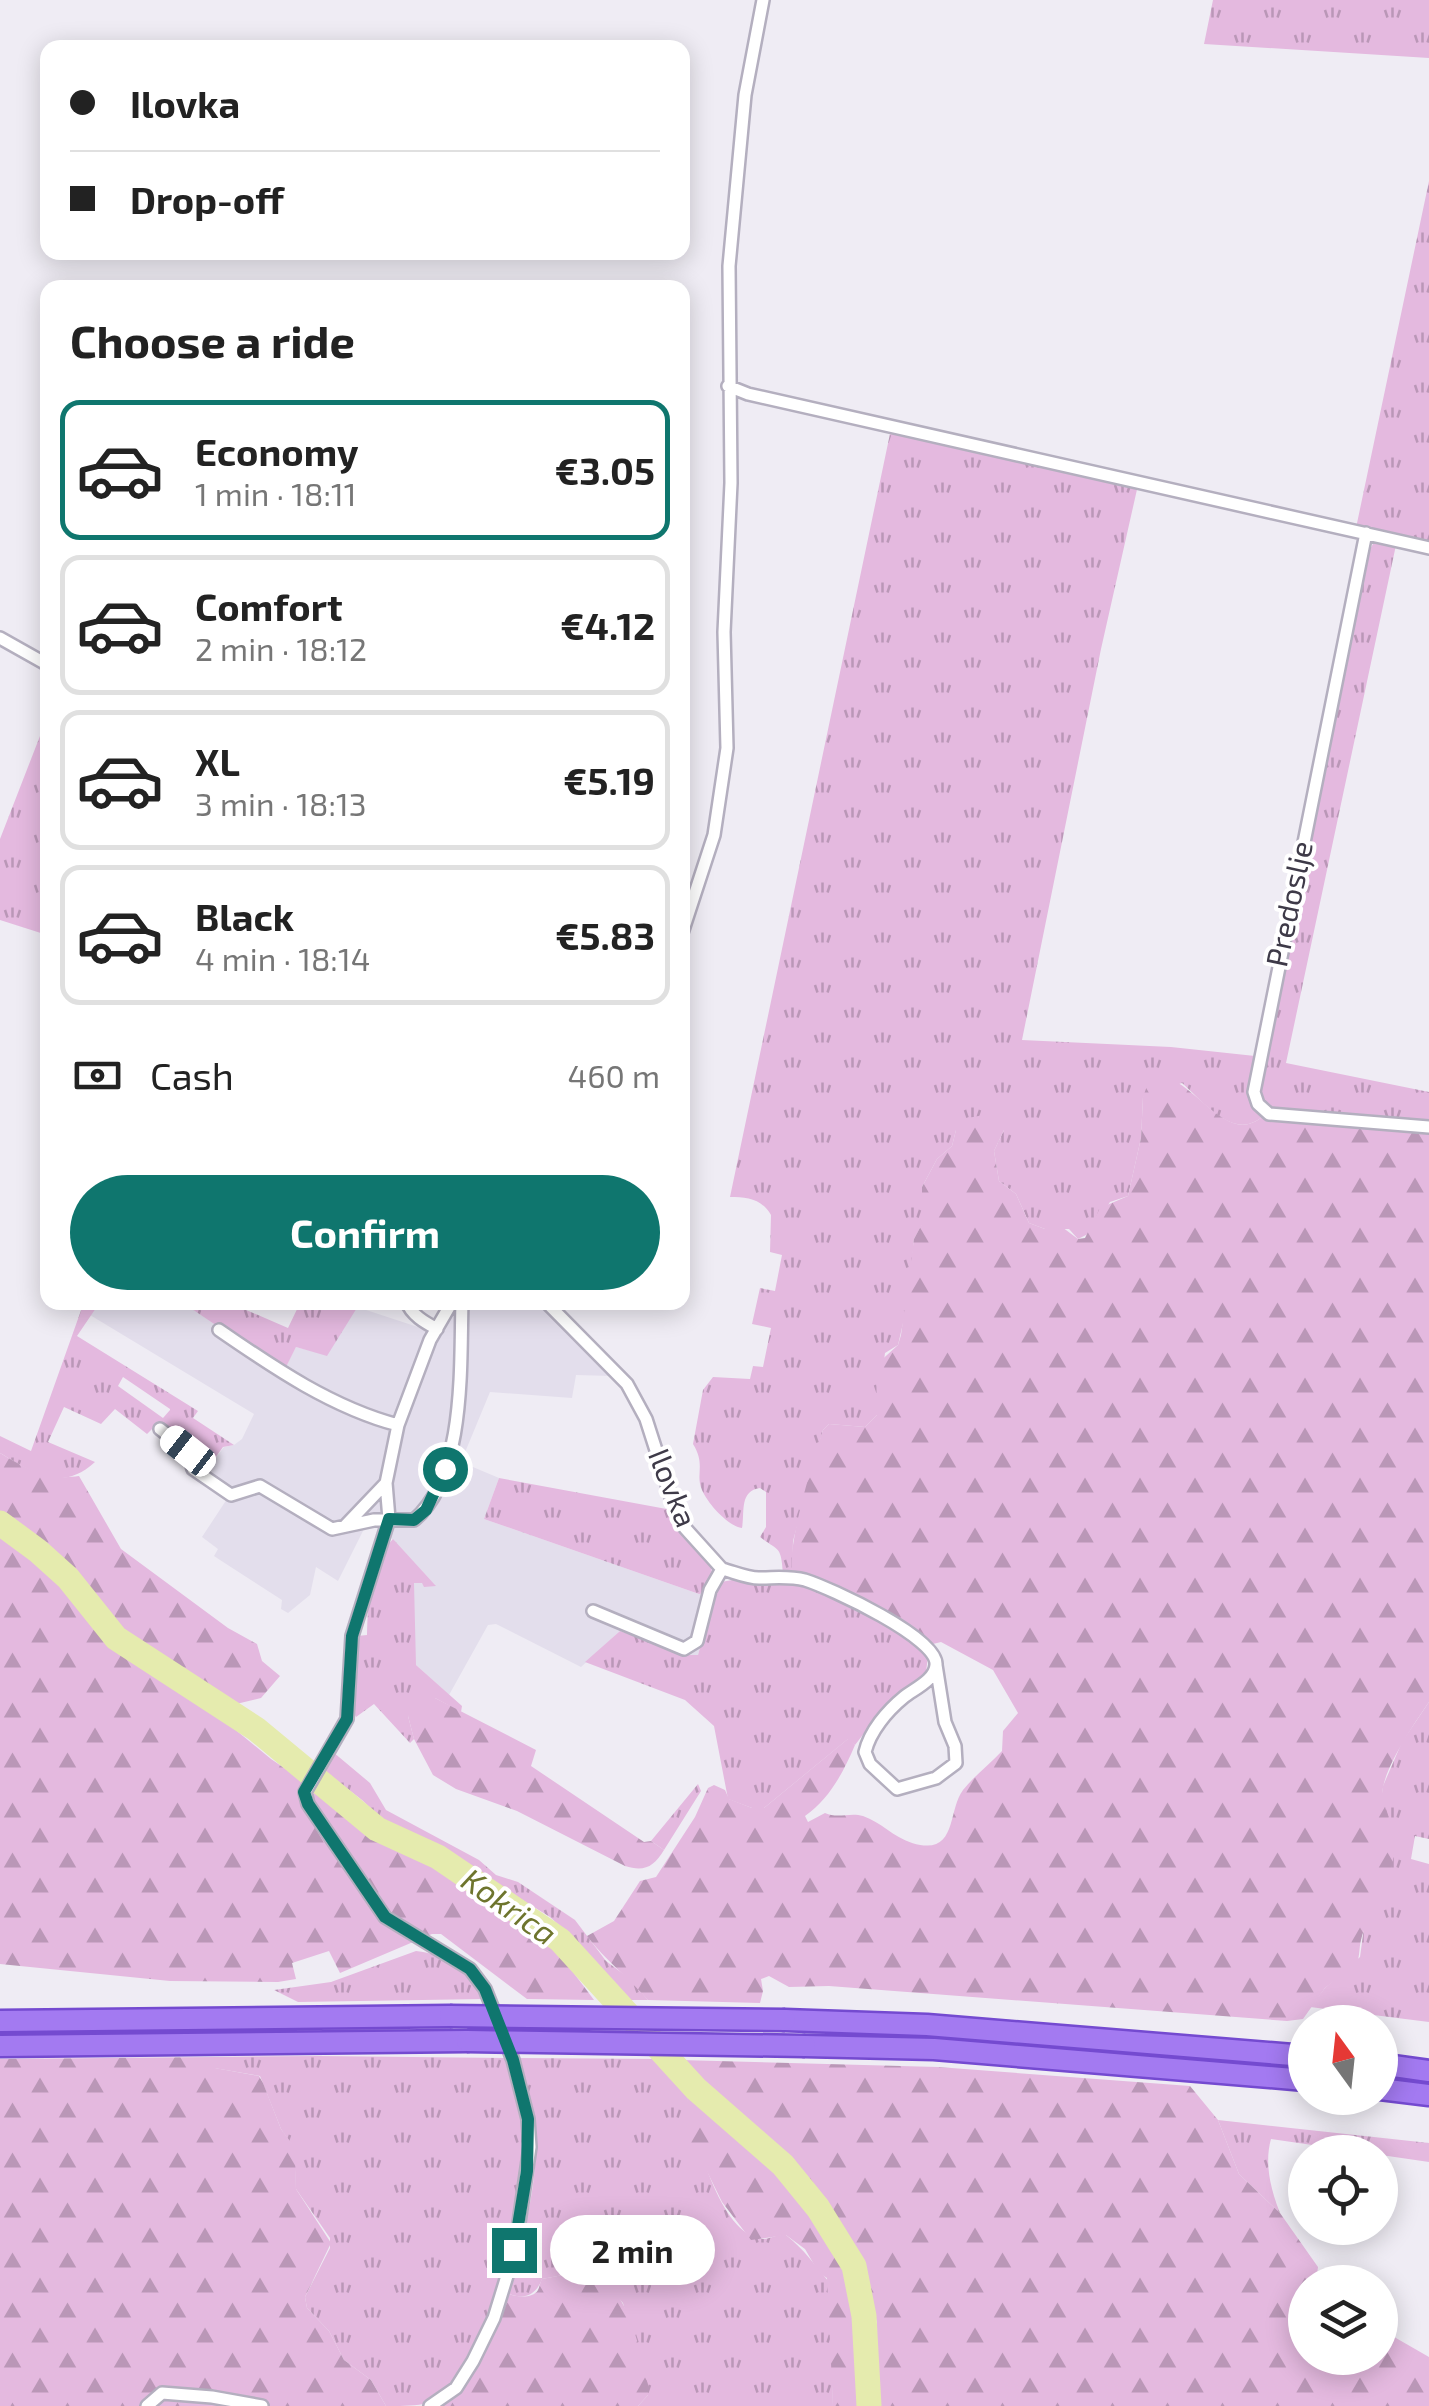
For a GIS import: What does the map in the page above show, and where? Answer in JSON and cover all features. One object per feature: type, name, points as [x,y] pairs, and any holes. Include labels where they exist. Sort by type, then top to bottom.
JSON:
[{"type":"highway","points":[[0,2021],[450,2016],[785,2020],[927,2024],[1288,2055]]},
{"type":"highway","points":[[0,2046],[467,2041],[804,2046],[953,2051],[1288,2079]]},
{"type":"highway","points":[[1398,2067],[1429,2071]]},
{"type":"highway","points":[[1398,2092],[1429,2095]]},
{"type":"street","points":[[690,910],[714,836],[728,748],[724,632],[730,483],[729,266],[738,158],[763,0]]},
{"type":"street","points":[[728,386],[748,394],[1429,548]]},
{"type":"street","name":"Predoslje","points":[[1366,533],[1254,1092],[1258,1104],[1269,1114],[1429,1126]]},
{"type":"street","points":[[0,638],[40,660]]},
{"type":"street","points":[[411,1310],[437,1329]]},
{"type":"street","points":[[430,2406],[456,2388],[474,2362],[494,2318],[514,2250],[527,2171],[528,2119],[513,2060],[485,1989],[470,1969],[385,1917],[308,1804],[304,1792],[347,1719],[352,1636],[389,1519],[386,1483],[398,1425],[418,1368],[448,1310]]},
{"type":"street","points":[[160,1429],[188,1451],[193,1468],[231,1495],[260,1486],[332,1528],[374,1520],[414,1520],[426,1510],[445,1469],[457,1416],[462,1310]]},
{"type":"street","name":"Ilovka","points":[[554,1310],[627,1384],[646,1419],[685,1528],[722,1569]]},
{"type":"street","points":[[219,1330],[290,1378],[398,1425]]},
{"type":"street","points":[[342,1529],[386,1483]]},
{"type":"street","points":[[592,1611],[684,1649],[697,1641],[710,1590],[722,1569],[755,1578],[804,1580],[915,1636],[933,1652],[936,1665],[945,1722],[955,1746],[956,1763],[936,1778],[898,1789],[870,1764],[865,1752],[869,1736],[902,1698],[932,1674],[936,1665]]},
{"type":"street","points":[[147,2406],[162,2393],[262,2406]]},
{"type":"shaded area","points":[[94,1310],[194,1310],[284,1370],[296,1347],[327,1355],[355,1310],[430,1331],[441,1310],[557,1310],[612,1376],[576,1375],[572,1398],[490,1392],[461,1462],[499,1478],[484,1519],[699,1594],[715,1593],[698,1655],[620,1631],[581,1667],[496,1624],[488,1625],[449,1695],[416,1665],[414,1658],[414,1582],[435,1585],[376,1522],[366,1525],[338,1581],[316,1567],[310,1595],[288,1613],[281,1609],[282,1600],[214,1556],[218,1549],[202,1537],[227,1499],[204,1482],[205,1472],[224,1447],[242,1439],[254,1414],[90,1315]]},
{"type":"green space","points":[[1213,0],[1429,0],[1429,58],[1204,44]]},
{"type":"green space","points":[[1429,181],[1429,545],[1356,528]]},
{"type":"green space","points":[[891,429],[1138,485],[1022,1040],[1171,1047],[1255,1056],[1250,1088],[1263,1116],[1252,1123],[1231,1122],[1182,1083],[1143,1097],[1141,1138],[1128,1196],[1110,1202],[1090,1233],[1078,1239],[1069,1229],[1045,1229],[1029,1223],[1016,1194],[999,1181],[994,1151],[1004,1130],[956,1130],[952,1146],[937,1159],[922,1187],[922,1225],[914,1239],[909,1297],[898,1345],[885,1353],[877,1415],[865,1427],[829,1424],[823,1430],[793,1541],[792,1573],[783,1574],[778,1550],[760,1537],[766,1527],[766,1492],[760,1488],[749,1493],[742,1528],[731,1523],[702,1490],[699,1458],[693,1444],[703,1390],[713,1377],[750,1379],[753,1366],[763,1367],[771,1328],[752,1324],[760,1288],[775,1291],[782,1255],[770,1252],[771,1215],[754,1200],[730,1197]]},
{"type":"green space","points":[[1381,541],[1396,545],[1286,1063],[1429,1092],[1429,1123],[1270,1109],[1259,1096],[1272,1014],[1369,551]]},
{"type":"green space","points":[[40,736],[40,933],[0,920],[0,839]]},
{"type":"green space","points":[[1168,1078],[1226,1120],[1238,1124],[1263,1116],[1429,1131],[1429,1702],[1386,1777],[1383,1799],[1394,1834],[1393,1860],[1364,1930],[1357,1963],[1325,1988],[1313,2005],[1288,2005],[1287,2021],[829,1986],[789,1987],[769,1976],[761,1979],[760,2003],[648,2000],[587,1936],[614,1921],[640,1881],[656,1877],[695,1817],[708,1788],[714,1785],[725,1790],[729,1799],[764,1808],[849,1738],[855,1745],[846,1765],[829,1793],[805,1816],[808,1822],[825,1813],[863,1816],[905,1840],[927,1846],[944,1838],[963,1790],[1002,1751],[1003,1731],[1018,1713],[993,1670],[941,1642],[933,1644],[866,1604],[792,1573],[793,1543],[823,1430],[829,1424],[865,1427],[877,1415],[876,1365],[898,1345],[901,1335],[914,1239],[922,1224],[922,1187],[937,1159],[952,1146],[964,1119],[988,1114],[1004,1130],[994,1151],[999,1181],[1016,1194],[1029,1223],[1045,1229],[1062,1227],[1078,1239],[1085,1238],[1100,1208],[1128,1196],[1147,1086]]},
{"type":"green space","points":[[81,1310],[95,1310],[77,1336],[198,1411],[193,1418],[234,1445],[223,1447],[205,1472],[194,1452],[159,1422],[147,1434],[115,1409],[101,1424],[64,1407],[48,1442],[95,1462],[83,1471],[59,1478],[36,1473],[0,1453],[0,1436],[31,1451]],"holes":[[[123,1377],[170,1409],[163,1418],[118,1386]]]},
{"type":"green space","points":[[193,1310],[246,1310],[288,1328],[297,1310],[356,1310],[327,1356],[296,1347],[284,1371]]},
{"type":"green space","points":[[0,1453],[47,1475],[79,1476],[121,1549],[228,1628],[257,1644],[262,1661],[280,1676],[261,1698],[232,1705],[119,1631],[76,1574],[15,1519],[0,1512]]},
{"type":"green space","points":[[499,1478],[672,1510],[710,1562],[713,1577],[706,1593],[699,1594],[484,1519]]},
{"type":"green space","points":[[0,1534],[52,1572],[116,1648],[220,1717],[358,1825],[428,1861],[530,1929],[555,1948],[594,2000],[527,1999],[441,1934],[432,1934],[340,1973],[329,1951],[292,1963],[296,1979],[278,1982],[170,1981],[0,1964]]},
{"type":"green space","points":[[393,1539],[436,1586],[414,1583],[416,1665],[462,1706],[461,1712],[435,1698],[408,1716],[414,1739],[410,1743],[374,1704],[356,1717],[351,1707],[357,1636],[367,1635],[374,1572]]},
{"type":"green space","points":[[738,1579],[802,1583],[828,1593],[918,1642],[928,1656],[926,1672],[882,1710],[855,1745],[848,1739],[764,1808],[728,1799],[714,1726],[685,1700],[585,1662],[620,1631],[698,1655],[715,1593],[721,1582]]},
{"type":"green space","points":[[423,1698],[435,1698],[536,1750],[531,1766],[644,1842],[651,1841],[664,1850],[648,1867],[625,1866],[517,1811],[456,1789],[433,1775],[414,1739],[408,1716],[410,1707]]},
{"type":"green space","points":[[1429,1702],[1429,1839],[1415,1836],[1411,1859],[1429,1864],[1429,2022],[1398,2018],[1398,2005],[1312,2005],[1360,1957],[1383,1786],[1402,1742]]},
{"type":"green space","points":[[333,1752],[370,1783],[386,1810],[479,1860],[496,1875],[518,1882],[575,1920],[606,1961],[630,1979],[648,2000],[626,2000],[550,1917],[440,1849],[390,1827],[322,1769]]},
{"type":"green space","points":[[698,1784],[701,1791],[664,1850],[651,1841]]},
{"type":"green space","points":[[416,1951],[457,1966],[485,1999],[298,2002],[274,1990],[331,1982]]},
{"type":"green space","points":[[214,2057],[506,2058],[524,2141],[510,2245],[499,2286],[467,2360],[446,2387],[423,2404],[386,2406],[371,2380],[344,2360],[329,2331],[307,2308],[305,2297],[330,2248],[330,2238],[296,2189],[294,2148],[281,2129],[260,2076],[214,2068]]},
{"type":"green space","points":[[214,2057],[215,2068],[259,2076],[263,2083],[281,2129],[295,2148],[296,2189],[331,2243],[305,2297],[307,2308],[329,2331],[344,2360],[371,2380],[386,2406],[0,2406],[0,2059]]},
{"type":"green space","points":[[518,2058],[659,2059],[692,2092],[687,2097],[703,2157],[721,2202],[734,2220],[747,2233],[763,2239],[786,2235],[830,2283],[833,2406],[638,2406],[648,2395],[623,2303],[596,2273],[589,2270],[542,2279],[529,2295],[509,2294],[529,2207],[536,2140]]},
{"type":"green space","points":[[680,2060],[938,2067],[1190,2086],[1218,2120],[1239,2174],[1288,2224],[1288,2245],[1303,2245],[1317,2265],[1288,2265],[1288,2375],[1398,2375],[1398,2339],[1429,2357],[1429,2406],[877,2406],[877,2322],[857,2263],[808,2187],[772,2148],[728,2111]]},
{"type":"green space","points":[[692,2092],[772,2161],[804,2197],[842,2253],[857,2299],[863,2406],[833,2406],[827,2278],[819,2273],[805,2249],[786,2235],[751,2240],[722,2202],[700,2157],[689,2150],[687,2097]]},
{"type":"green space","points":[[1218,2120],[1356,2135],[1288,2135],[1288,2141],[1271,2139],[1270,2177],[1280,2213],[1239,2174]]},
{"type":"green space","points":[[1398,2140],[1429,2143],[1429,2162],[1398,2157]]},
{"type":"green space","points":[[589,2270],[614,2291],[631,2321],[649,2388],[638,2406],[441,2406],[465,2383],[483,2356],[509,2294],[528,2296],[536,2293],[542,2279]]},
{"type":"waterway","name":"Kokrica","points":[[0,1523],[68,1578],[116,1638],[256,1729],[377,1829],[438,1857],[560,1940],[696,2089],[783,2165],[818,2208],[854,2266],[864,2316],[869,2406]]},
{"type":"route","points":[[445,1469],[426,1510],[414,1520],[389,1519],[352,1636],[347,1719],[304,1792],[308,1804],[385,1917],[470,1969],[485,1989],[513,2060],[528,2119],[530,2147],[514,2250]]}]
